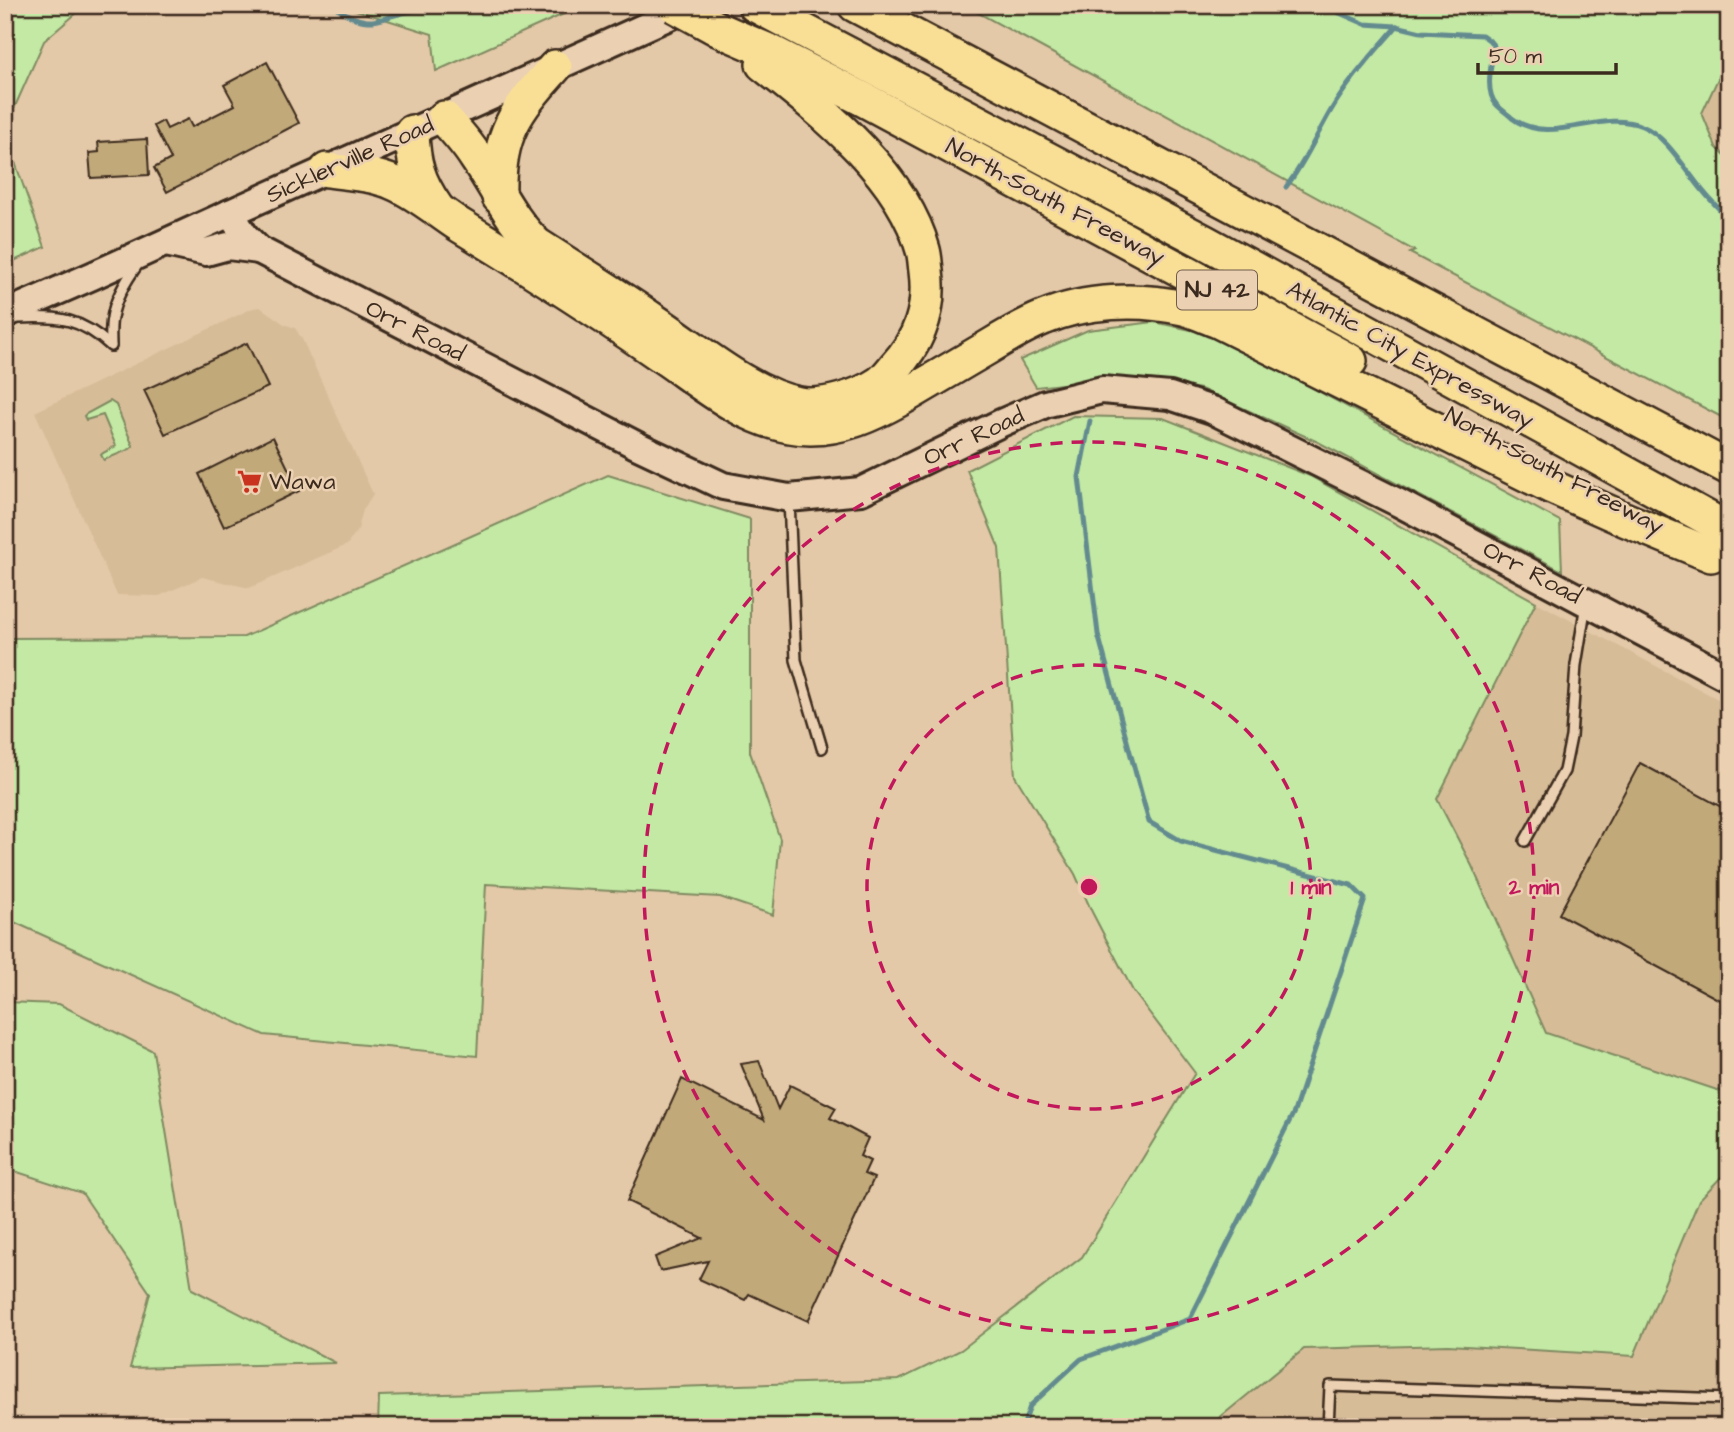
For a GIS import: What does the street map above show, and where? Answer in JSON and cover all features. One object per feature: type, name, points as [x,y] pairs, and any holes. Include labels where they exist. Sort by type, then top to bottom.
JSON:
[{"type":"highway","name":"North-South Freeway","points":[[674,5],[863,99],[1723,550]]},
{"type":"highway","points":[[855,5],[1729,468]]},
{"type":"highway","name":"Atlantic City Expressway","points":[[757,7],[1205,242],[1723,550]]},
{"type":"highway","points":[[444,118],[477,158],[499,197],[523,232],[537,246],[758,389],[783,400],[803,404],[854,397],[881,382],[905,356],[923,323],[928,287],[923,250],[909,215],[864,152],[821,112],[720,30]]},
{"type":"highway","points":[[499,197],[500,157],[511,125],[528,97],[555,67]]},
{"type":"highway","points":[[412,132],[413,156],[418,176],[437,209]]},
{"type":"highway","points":[[327,170],[375,177],[394,183],[616,324],[744,410],[791,427],[826,427],[859,419],[891,404],[1043,317],[1087,305],[1130,301],[1184,309],[1218,321],[1624,519],[1723,550]]},
{"type":"street","name":"Sicklerville Road","points":[[5,316],[694,5]]},
{"type":"street","name":"Orr Road","points":[[230,213],[245,236],[259,250],[636,445],[723,486],[789,498],[861,491],[1045,404],[1102,390],[1170,396],[1212,410],[1362,484],[1729,678]]},
{"type":"street","points":[[157,247],[206,251],[228,246],[259,250]]},
{"type":"lane","points":[[5,316],[49,316],[75,321],[97,333],[111,346],[112,317],[126,279],[157,247]]},
{"type":"lane","points":[[789,498],[796,660],[822,748]]},
{"type":"lane","points":[[1525,841],[1564,771],[1571,737],[1576,665],[1586,602]]},
{"type":"lane","points":[[1328,1427],[1330,1386],[1729,1399]]},
{"type":"shaded area","points":[[1729,55],[1729,160],[1716,147],[1702,113]]},
{"type":"shaded area","name":"Wawa","points":[[260,307],[284,324],[295,328],[302,339],[373,494],[363,510],[358,529],[347,545],[249,588],[202,577],[159,596],[117,595],[35,412]]},
{"type":"shaded area","points":[[1536,602],[1729,705],[1729,1094],[1546,1033],[1472,866],[1437,799]]},
{"type":"shaded area","points":[[1729,1169],[1729,1427],[1208,1427],[1304,1349],[1448,1345],[1634,1356],[1699,1200]]},
{"type":"green space","points":[[5,5],[86,5],[44,41],[5,129]]},
{"type":"green space","points":[[340,5],[584,5],[436,71],[432,34]]},
{"type":"green space","points":[[964,5],[1681,5],[1729,17],[1729,55],[1702,113],[1716,147],[1729,160],[1729,421],[1410,253],[1415,251]]},
{"type":"green space","points":[[5,134],[45,247],[5,265]]},
{"type":"green space","points":[[1154,322],[1214,335],[1560,521],[1562,571],[1318,442],[1201,389],[1123,377],[1036,387],[1020,360],[1088,330]]},
{"type":"green space","points":[[110,401],[116,405],[133,446],[104,460],[101,455],[116,446],[103,415],[86,420],[84,416]]},
{"type":"green space","points":[[1073,416],[1163,418],[1310,476],[1536,602],[1437,799],[1472,866],[1546,1033],[1729,1094],[1729,1169],[1699,1200],[1634,1356],[1448,1345],[1304,1349],[1208,1427],[378,1427],[379,1396],[899,1380],[961,1350],[1082,1257],[1195,1073],[1133,991],[1075,874],[1015,776],[999,548],[967,470]]},
{"type":"green space","points":[[608,475],[750,519],[750,752],[780,839],[773,915],[720,897],[486,884],[477,1056],[264,1035],[5,918],[5,638],[244,637]]},
{"type":"green space","points":[[5,1002],[59,1004],[153,1051],[192,1289],[336,1363],[130,1368],[150,1293],[82,1193],[5,1168]]},
{"type":"building","points":[[267,62],[299,123],[167,192],[154,168],[171,159],[154,126],[163,121],[167,129],[188,119],[192,127],[235,105],[224,85]]},
{"type":"building","points":[[147,139],[149,175],[91,178],[89,153],[99,152],[98,142]]},
{"type":"building","points":[[247,343],[268,387],[165,434],[144,390]]},
{"type":"building","name":"Wawa","points":[[273,437],[299,491],[224,527],[199,474]]},
{"type":"building","points":[[1640,763],[1729,811],[1729,1005],[1559,914]]},
{"type":"building","points":[[759,1061],[778,1109],[790,1085],[836,1108],[830,1118],[868,1138],[860,1156],[870,1161],[864,1174],[874,1178],[808,1321],[749,1294],[745,1300],[699,1279],[708,1261],[660,1271],[655,1257],[702,1238],[627,1201],[682,1079],[764,1120],[741,1064]]},
{"type":"waterway","points":[[333,5],[353,17],[371,21],[422,10],[464,7],[494,10],[512,5]]},
{"type":"waterway","points":[[1160,5],[1212,11],[1237,5]]},
{"type":"waterway","points":[[1321,5],[1365,24],[1396,26],[1421,32],[1482,35],[1494,46],[1490,76],[1492,98],[1512,118],[1527,126],[1543,129],[1610,121],[1642,126],[1668,146],[1706,195],[1729,219]]},
{"type":"waterway","points":[[1286,187],[1345,89],[1397,26]]},
{"type":"waterway","points":[[1023,1427],[1030,1406],[1081,1359],[1190,1319],[1294,1112],[1365,899],[1351,885],[1181,841],[1149,822],[1098,634],[1079,477],[1090,421]]},
{"type":"place","name":"Wawa","points":[[249,482]]}]
